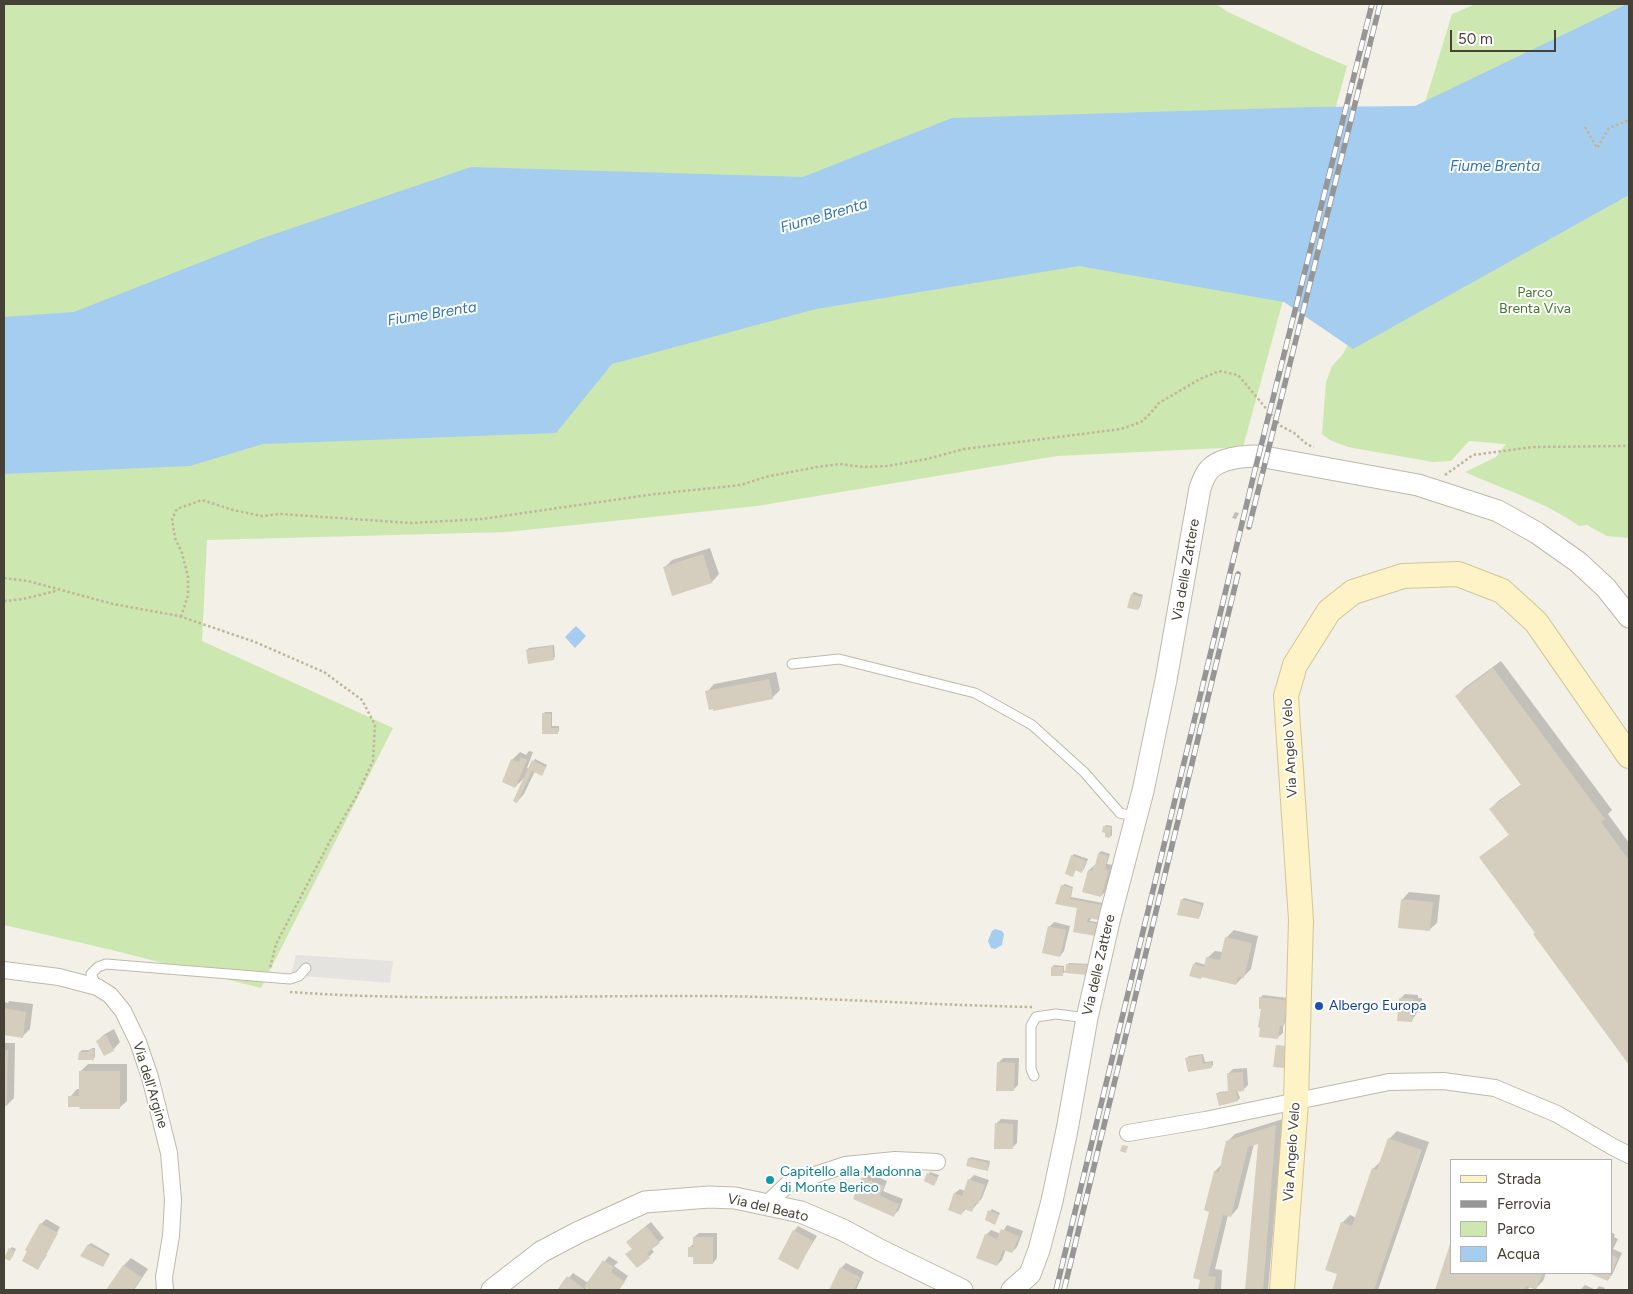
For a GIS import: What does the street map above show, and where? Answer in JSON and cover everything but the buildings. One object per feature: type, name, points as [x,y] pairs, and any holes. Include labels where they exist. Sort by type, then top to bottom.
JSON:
[{"type":"main road","name":"Via Angelo Velo","points":[[1282,1290],[1296,1102],[1301,920],[1286,696],[1295,665],[1329,611],[1352,592],[1403,576],[1458,574],[1502,591],[1536,622],[1629,756]]},
{"type":"street","name":"Via delle Zattere","points":[[1012,1290],[1030,1274],[1039,1250],[1067,1130],[1087,1018],[1110,917],[1137,817],[1166,680],[1200,488],[1209,470],[1222,462],[1245,456],[1259,456],[1343,470],[1427,488],[1498,511],[1537,533],[1578,562],[1606,588],[1629,616]]},
{"type":"street","name":"Via dell'Argine","points":[[4,970],[58,978],[97,988],[110,996],[123,1011],[138,1042],[150,1077],[170,1153],[173,1200],[171,1236],[164,1277],[165,1290]]},
{"type":"street","points":[[1128,1133],[1205,1120],[1389,1082],[1443,1081],[1495,1088],[1557,1114],[1629,1155]]},
{"type":"street","points":[[766,1205],[788,1184],[845,1165],[895,1160],[937,1162]]},
{"type":"street","name":"Via del Beato","points":[[492,1290],[542,1252],[577,1233],[645,1202],[709,1197],[735,1198],[801,1212],[843,1230],[961,1290]]},
{"type":"lane","points":[[792,664],[839,659],[975,693],[1032,725],[1084,772],[1120,812],[1137,817]]},
{"type":"lane","points":[[97,988],[91,974],[106,964],[290,979],[299,976],[306,968]]},
{"type":"lane","points":[[1034,1076],[1031,1069],[1031,1026],[1036,1017],[1056,1014],[1087,1018]]},
{"type":"path","points":[[1585,127],[1597,148],[1609,128],[1629,120]]},
{"type":"path","points":[[181,617],[188,595],[188,578],[182,553],[175,538],[172,519],[178,509],[202,500],[233,510],[262,516],[281,514],[410,524],[482,519],[655,494],[741,485],[765,477],[817,467],[840,464],[864,467],[887,466],[964,450],[1121,429],[1141,422],[1159,403],[1200,379],[1219,371],[1238,375],[1281,426],[1315,448]]},
{"type":"path","points":[[1427,488],[1473,455],[1533,446],[1629,446]]},
{"type":"path","points":[[4,578],[28,581],[113,604],[181,617],[255,642],[324,672],[362,700],[375,725],[373,761],[356,797],[276,944],[268,976]]},
{"type":"path","points":[[4,601],[23,599],[58,590]]},
{"type":"path","points":[[284,991],[435,997],[780,997],[963,1006],[1040,1007],[1056,1014]]},
{"type":"green space","points":[[4,4],[1216,4],[1228,12],[1347,66],[1243,447],[1057,456],[757,506],[507,532],[207,540],[202,641],[393,728],[261,988],[4,925]]},
{"type":"green space","name":"Parco Brenta Viva","points":[[1476,4],[1629,4],[1629,538],[1607,536],[1587,525],[1579,526],[1538,503],[1465,472],[1496,457],[1506,444],[1469,441],[1451,461],[1433,462],[1348,447],[1330,440],[1322,434],[1326,382],[1332,366],[1343,354],[1350,341],[1360,315],[1452,14]]},
{"type":"shaded area","points":[[296,955],[393,961],[390,983],[291,975]]},
{"type":"water","name":"Fiume Brenta","points":[[1629,4],[1629,195],[1353,349],[1284,302],[1079,266],[816,309],[612,364],[556,433],[263,444],[190,466],[4,474],[4,317],[74,312],[260,239],[471,167],[803,177],[952,118],[1313,107],[1415,106]]},
{"type":"water","points":[[576,626],[586,636],[575,648],[565,637]]},
{"type":"water","points":[[995,929],[1002,931],[1004,934],[1002,945],[995,949],[991,948],[988,941],[992,931]]},
{"type":"railway","points":[[1056,1290],[1255,470],[1372,4]]},
{"type":"railway","points":[[1249,527],[1380,4]]},
{"type":"railway","points":[[1064,1290],[1238,574]]},
{"type":"place","name":"Albergo Europa","points":[[1319,1006]]},
{"type":"place","name":"Capitello alla Madonna di Monte Berico","points":[[770,1180]]}]
